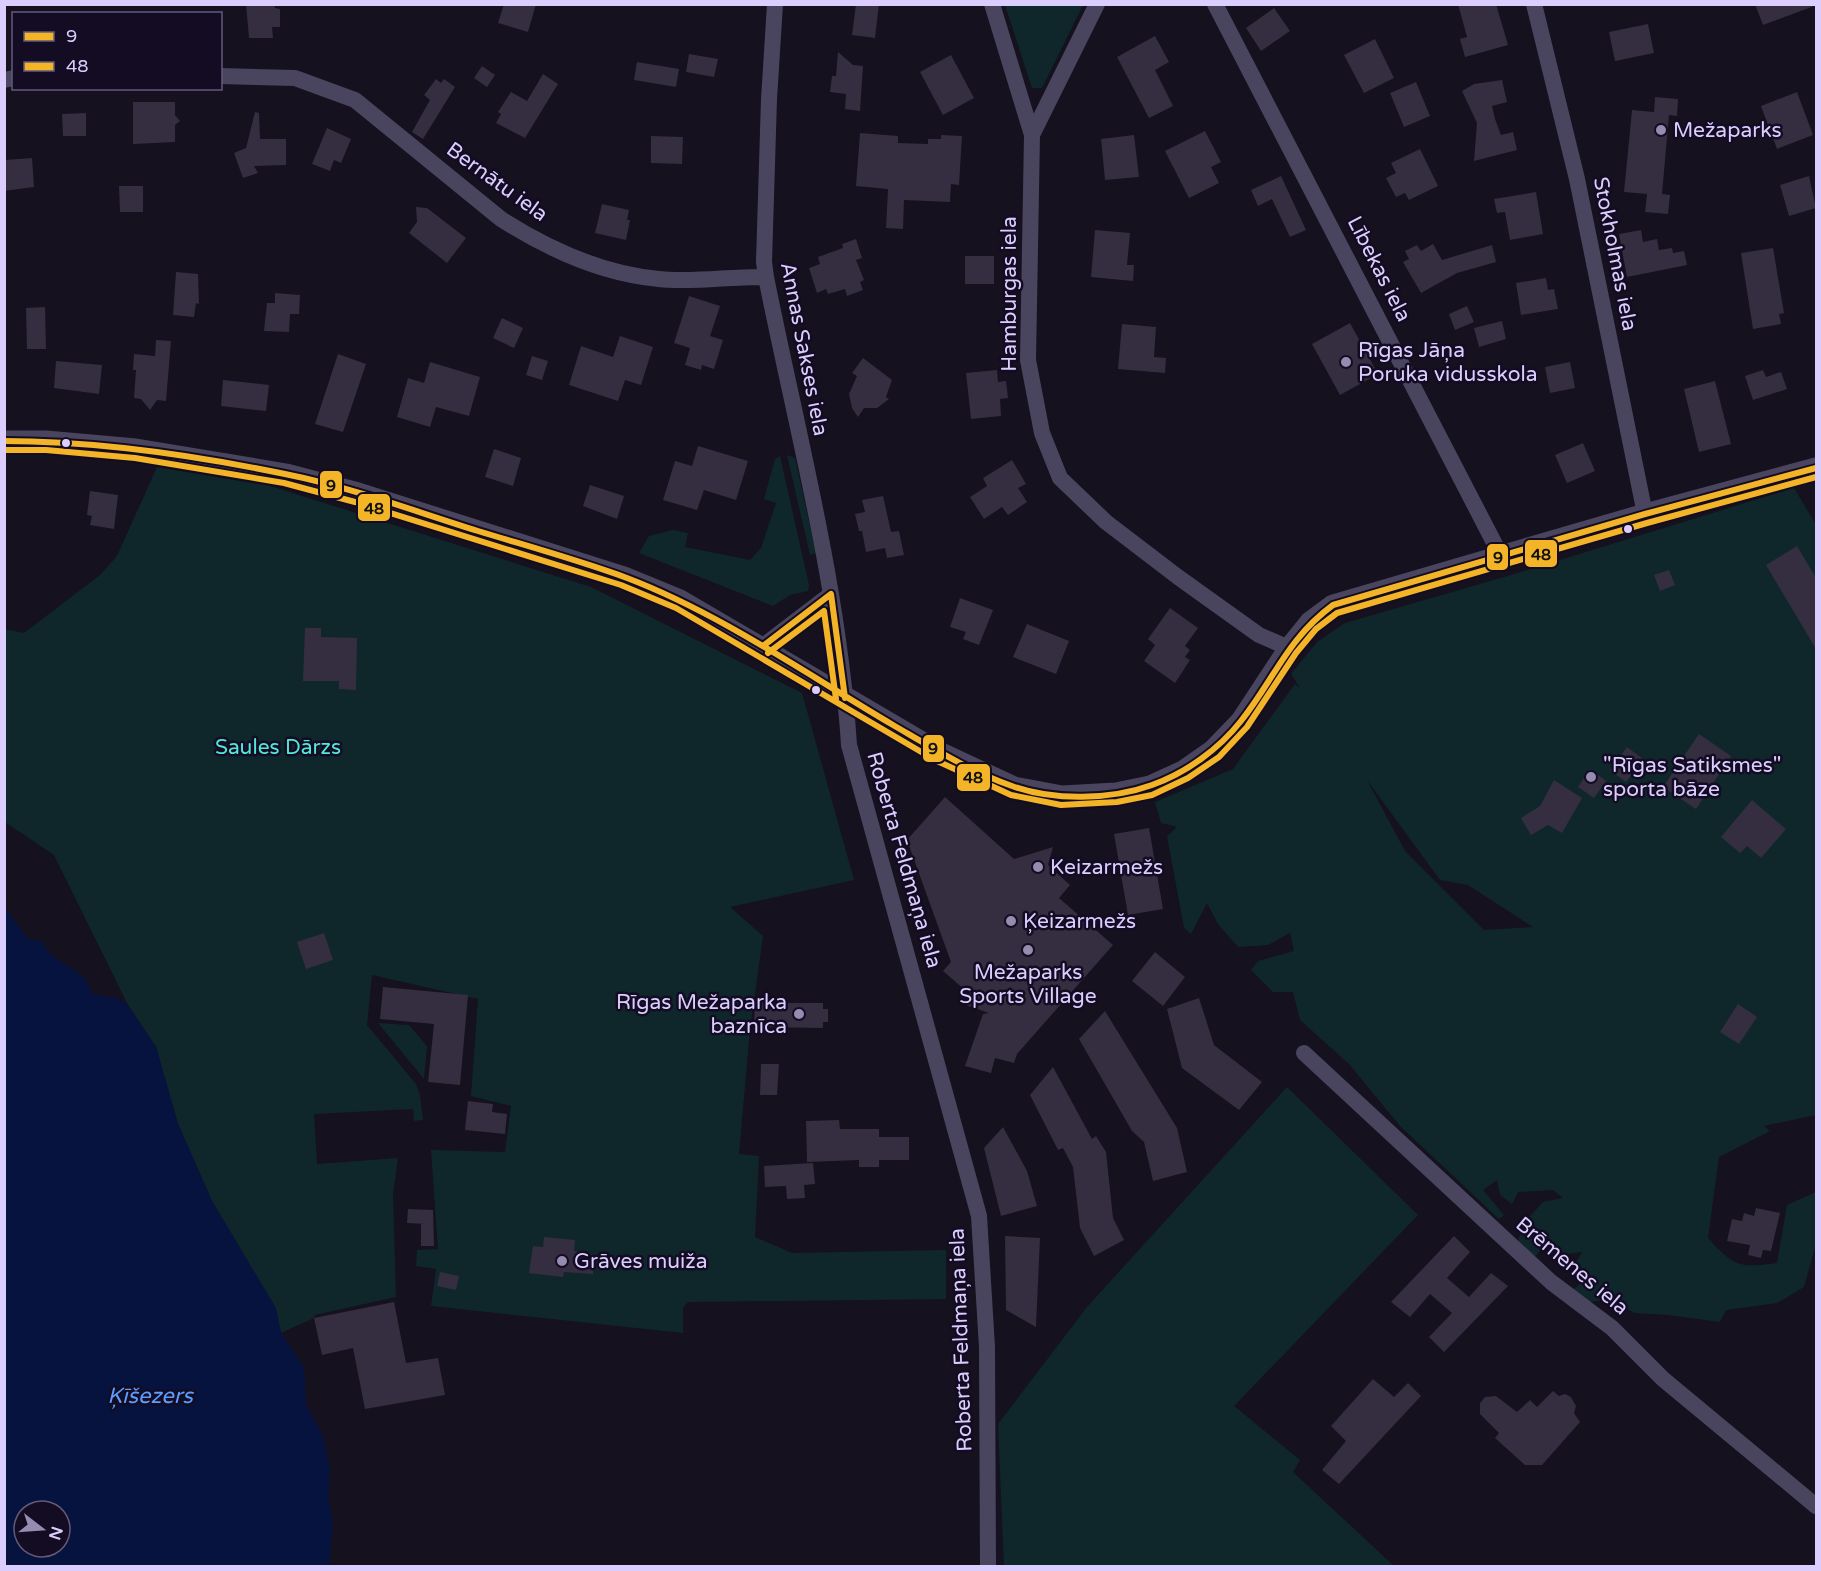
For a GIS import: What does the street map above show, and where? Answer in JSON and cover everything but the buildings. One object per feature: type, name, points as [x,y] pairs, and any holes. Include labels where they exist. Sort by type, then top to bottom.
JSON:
[{"type":"street","name":"Annas Sakses iela","points":[[776,4],[769,99],[766,277],[831,594],[845,698]]},
{"type":"street","name":"Hamburgas iela","points":[[992,4],[1032,135],[1028,360],[1042,433],[1060,478],[1106,522],[1178,577],[1259,635],[1289,648]]},
{"type":"street","points":[[1032,135],[1097,4]]},
{"type":"street","name":"Lībekas iela","points":[[1215,4],[1501,556]]},
{"type":"street","name":"Stokholmas iela","points":[[1534,4],[1577,179],[1645,514]]},
{"type":"street","name":"Bernātu iela","points":[[222,76],[296,78],[355,100],[501,219],[524,234],[572,257],[625,274],[661,280],[766,277]]},
{"type":"street","points":[[4,441],[46,441],[136,449],[286,474],[358,493],[624,577],[680,600],[763,646],[845,698],[939,752],[1014,787],[1062,796],[1116,792],[1150,786],[1184,771],[1214,750],[1241,721],[1289,648],[1310,622],[1333,605],[1645,514],[1816,468]]},
{"type":"street","points":[[763,646],[831,594]]},
{"type":"street","name":"Roberta Feldmaņa iela","points":[[845,698],[849,745],[979,1216],[987,1347],[988,1566]]},
{"type":"street","name":"Brēmenes iela","points":[[1304,1053],[1551,1282],[1612,1328],[1663,1379],[1816,1506]]},
{"type":"green space","points":[[1005,5],[1083,5],[1042,88],[1032,88]]},
{"type":"green space","points":[[787,455],[795,458],[816,553],[810,555]]},
{"type":"green space","points":[[780,456],[809,585],[808,591],[790,595],[773,606],[639,553],[649,536],[673,530],[688,533],[685,547],[750,560],[761,548],[776,503],[764,499],[775,459]]},
{"type":"green space","name":"Saules Dārzs","points":[[157,467],[270,486],[591,587],[802,693],[854,880],[730,907],[763,936],[750,1029],[739,1154],[759,1156],[755,1237],[792,1253],[946,1250],[946,1299],[688,1302],[683,1308],[683,1333],[431,1306],[436,1269],[416,1266],[417,1250],[438,1249],[431,1150],[505,1152],[511,1106],[471,1096],[478,999],[372,975],[367,1025],[416,1084],[420,1095],[423,1120],[414,1121],[413,1109],[314,1114],[317,1164],[398,1158],[393,1194],[396,1297],[315,1315],[314,1318],[281,1333],[275,1308],[212,1201],[178,1124],[156,1047],[128,1005],[54,855],[5,822],[4,629],[24,633],[100,575],[117,556]]},
{"type":"green space","points":[[1794,488],[1816,525],[1816,1115],[1764,1126],[1770,1131],[1719,1157],[1708,1238],[1725,1255],[1738,1263],[1754,1265],[1777,1263],[1787,1205],[1816,1192],[1816,1244],[1804,1287],[1777,1303],[1726,1310],[1720,1322],[1635,1313],[1607,1300],[1588,1302],[1570,1292],[1584,1281],[1574,1266],[1582,1252],[1560,1255],[1544,1246],[1532,1260],[1517,1244],[1524,1223],[1543,1202],[1563,1198],[1553,1190],[1518,1192],[1512,1204],[1500,1195],[1497,1180],[1483,1190],[1504,1215],[1499,1219],[1400,1126],[1349,1064],[1300,1020],[1293,992],[1273,992],[1251,970],[1258,961],[1294,951],[1290,933],[1268,945],[1238,947],[1218,924],[1207,903],[1191,934],[1184,928],[1167,836],[1177,827],[1161,823],[1155,802],[1233,769],[1295,684],[1300,688],[1291,674],[1317,642],[1345,623],[1511,575]],"holes":[[[1367,780],[1440,880],[1468,885],[1533,927],[1484,930],[1405,851]]]},
{"type":"green space","points":[[378,1023],[409,1025],[427,1046],[424,1079]]},
{"type":"green space","points":[[1287,1087],[1418,1215],[1234,1406],[1300,1460],[1293,1472],[1394,1566],[1004,1566],[998,1424],[1087,1307]]},
{"type":"water","name":"Ķīšezers","points":[[5,907],[27,938],[42,941],[50,953],[86,980],[92,994],[117,998],[128,1005],[156,1047],[178,1124],[212,1201],[276,1308],[281,1333],[304,1367],[306,1404],[323,1436],[330,1468],[328,1495],[333,1523],[329,1566],[5,1566]]},
{"type":"transit line","name":"9","points":[[4,441],[75,443],[145,450],[309,479],[358,492],[590,565],[661,592],[729,627],[922,742],[981,774],[1028,791],[1082,797],[1119,794],[1152,785],[1177,774],[1201,759],[1223,741],[1241,721],[1304,631],[1333,605],[1645,514],[1816,468]]},
{"type":"transit line","name":"48","points":[[4,450],[46,450],[135,458],[284,483],[355,502],[621,585],[676,608],[935,760],[1011,795],[1061,805],[1117,802],[1152,795],[1188,778],[1219,757],[1247,727],[1296,653],[1316,629],[1337,613],[1647,523],[1816,477]]},
{"type":"transit line","name":"9","points":[[763,646],[831,594],[845,698]]},
{"type":"transit line","name":"48","points":[[768,653],[824,611],[836,699]]},
{"type":"place","name":"Mežaparks","points":[[1661,130]]},
{"type":"place","name":"Rīgas Jāņa Poruka vidusskola","points":[[1346,362]]},
{"type":"place","name":"\"Rīgas Satiksmes\" sporta bāze","points":[[1591,777]]},
{"type":"place","name":"Keizarmežs","points":[[1038,867]]},
{"type":"place","name":"Ķeizarmežs","points":[[1011,921]]},
{"type":"place","name":"Mežaparks Sports Village","points":[[1028,950]]},
{"type":"place","name":"Rīgas Mežaparka baznīca","points":[[799,1014]]},
{"type":"place","name":"Grāves muiža","points":[[562,1261]]}]
